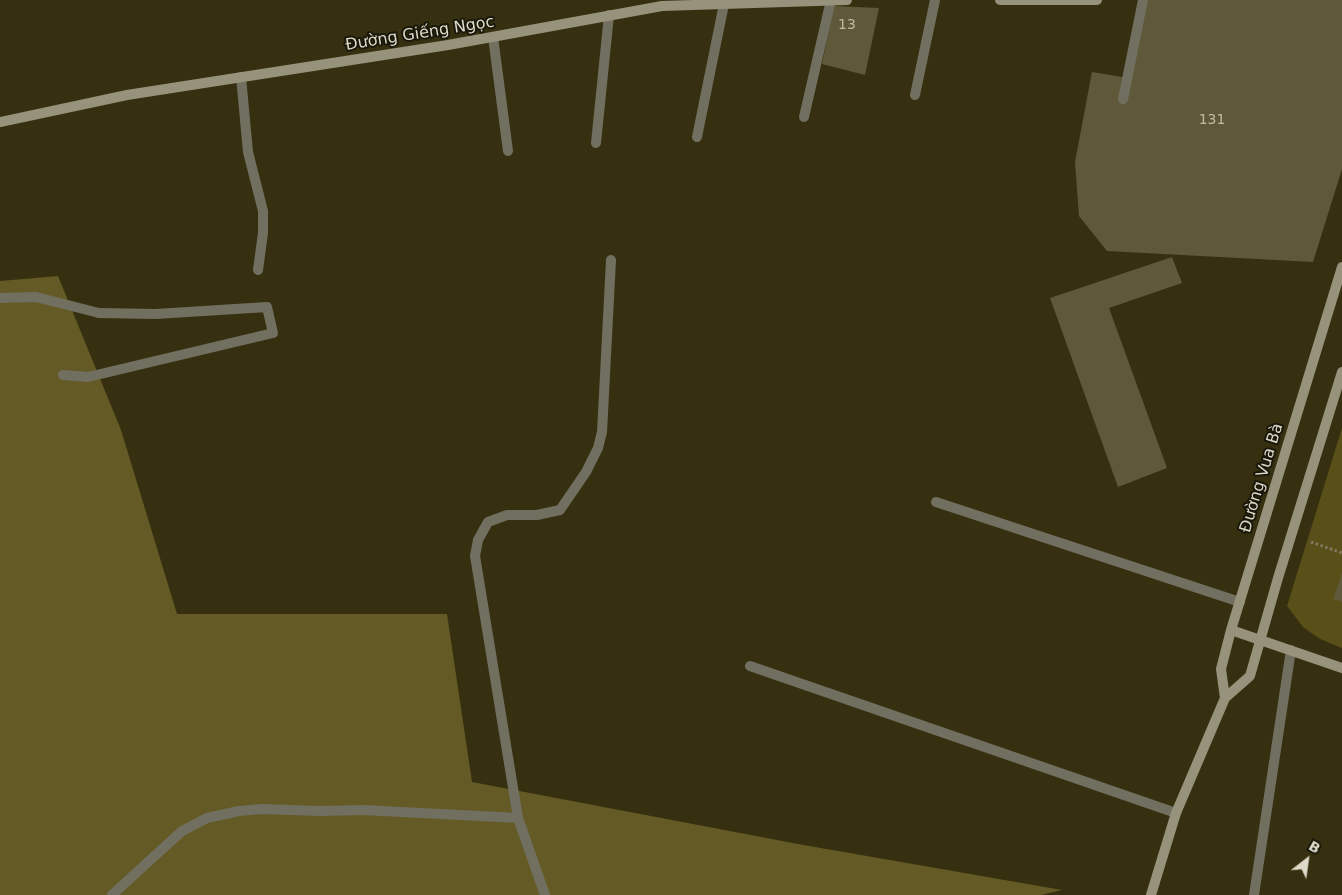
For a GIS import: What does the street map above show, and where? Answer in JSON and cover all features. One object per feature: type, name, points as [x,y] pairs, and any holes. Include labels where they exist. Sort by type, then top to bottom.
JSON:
[{"type":"main road","name":"Đường Giếng Ngọc","points":[[0,122],[127,95],[448,45],[662,6],[847,0]]},
{"type":"main road","points":[[1000,0],[1097,0]]},
{"type":"main road","name":"Đường Vua Bà","points":[[1225,698],[1221,670],[1231,630],[1342,266]]},
{"type":"main road","points":[[1151,895],[1176,813],[1225,698],[1250,676],[1278,578],[1342,372]]},
{"type":"main road","points":[[1231,630],[1342,668]]},
{"type":"street","points":[[804,117],[831,0]]},
{"type":"street","points":[[915,95],[935,0]]},
{"type":"street","points":[[1123,99],[1143,0]]},
{"type":"street","points":[[697,137],[724,4]]},
{"type":"street","points":[[596,143],[609,15]]},
{"type":"street","points":[[492,37],[508,151]]},
{"type":"street","points":[[242,77],[248,152],[263,211],[263,233],[258,270]]},
{"type":"street","points":[[544,895],[518,818],[475,556],[478,540],[488,522],[507,516],[537,515],[560,510],[586,472],[598,448],[602,432],[611,260]]},
{"type":"street","points":[[0,298],[36,297],[99,313],[156,314],[267,307],[272,333],[88,378],[63,376]]},
{"type":"street","points":[[936,502],[1240,602]]},
{"type":"street","points":[[1254,895],[1291,650]]},
{"type":"street","points":[[750,666],[1176,813]]},
{"type":"street","points":[[112,895],[182,831],[207,818],[239,811],[262,809],[363,810],[518,818]]},
{"type":"path","points":[[1311,542],[1342,553]]},
{"type":"shaded area","points":[[58,276],[121,430],[177,614],[447,614],[472,782],[798,844],[1062,890],[1041,895],[0,895],[0,281]]},
{"type":"shaded area","points":[[1342,428],[1342,648],[1320,639],[1303,627],[1287,606]]},
{"type":"building","points":[[1145,0],[1342,0],[1342,169],[1313,262],[1107,251],[1079,216],[1075,162],[1092,72],[1128,78]]},
{"type":"building","points":[[834,6],[879,8],[865,75],[822,64]]},
{"type":"building","points":[[1172,257],[1182,283],[1109,308],[1167,468],[1118,487],[1050,298]]},
{"type":"building","points":[[1342,573],[1342,602],[1333,599]]}]
